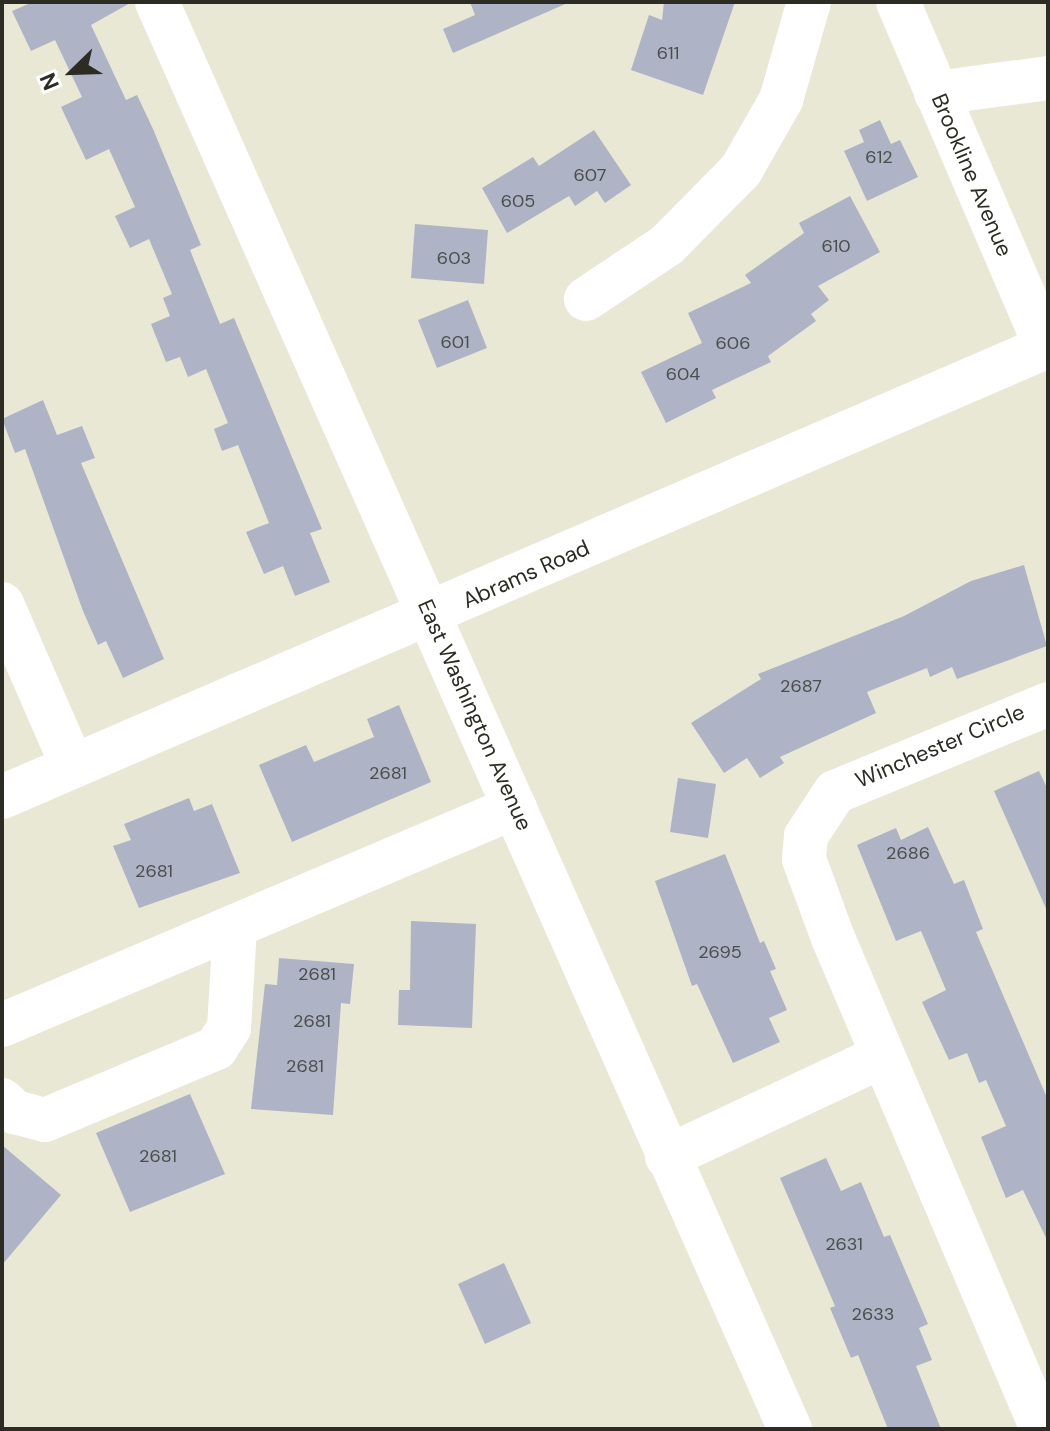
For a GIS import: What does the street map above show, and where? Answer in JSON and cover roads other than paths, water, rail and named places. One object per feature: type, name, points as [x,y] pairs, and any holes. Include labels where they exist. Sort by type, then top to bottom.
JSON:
[{"type":"street","name":"East Washington Avenue","points":[[157,2],[263,249],[432,615],[667,1157],[790,1429]]},
{"type":"street","points":[[586,299],[667,245],[741,170],[781,100],[809,2]]},
{"type":"street","name":"Brookline Avenue","points":[[898,2],[1047,347]]},
{"type":"street","points":[[936,93],[1048,78]]},
{"type":"street","name":"Abrams Road","points":[[2,797],[432,615],[1047,347]]},
{"type":"street","points":[[2,604],[72,765]]},
{"type":"street","name":"Winchester Circle","points":[[1042,1429],[808,877],[806,836],[835,792],[1048,704]]},
{"type":"street","points":[[2,1025],[515,807]]},
{"type":"street","points":[[2,1100],[15,1112],[45,1120],[216,1048],[229,1028],[235,926]]},
{"type":"street","points":[[667,1157],[883,1056]]}]
